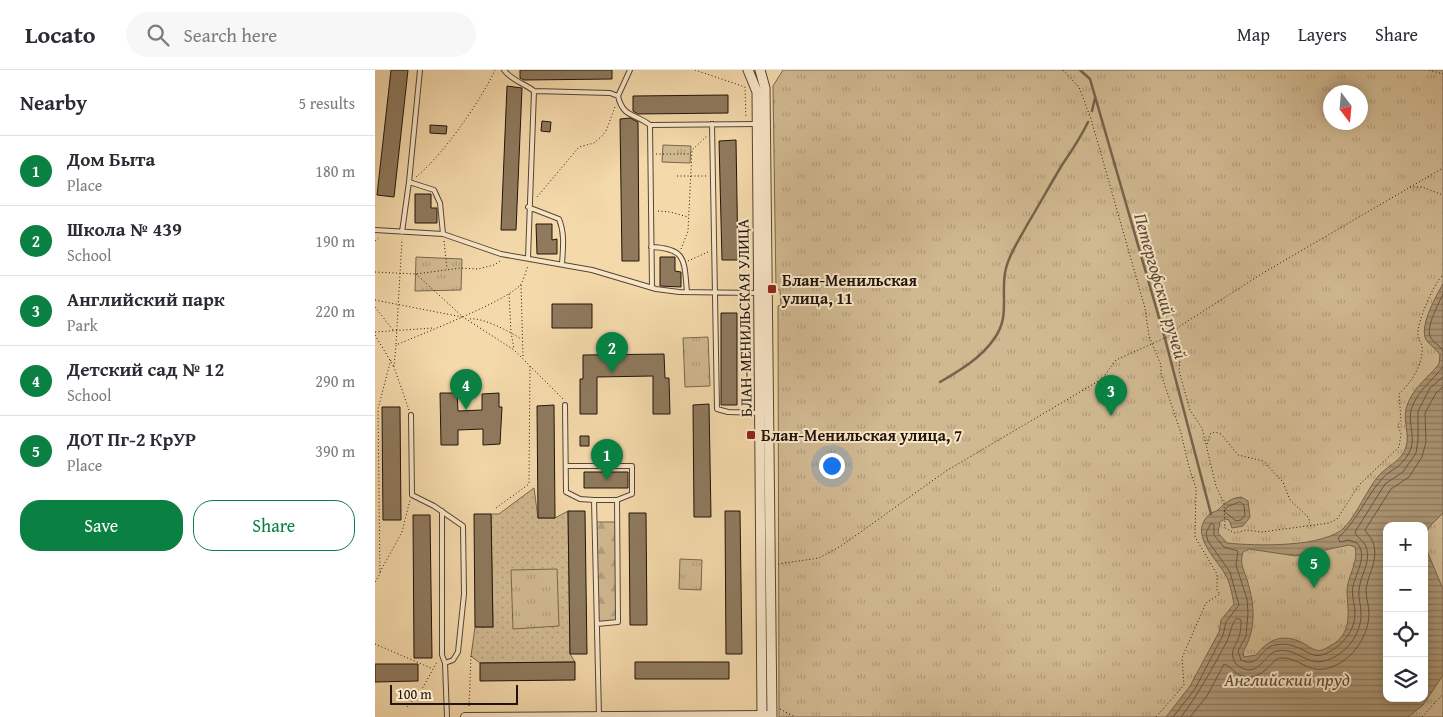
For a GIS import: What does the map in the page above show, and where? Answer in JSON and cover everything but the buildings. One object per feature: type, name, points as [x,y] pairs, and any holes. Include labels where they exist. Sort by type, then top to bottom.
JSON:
[{"type":"street","name":"БЛАН-МЕНИЛЬСКАЯ УЛИЦА","points":[[749,70],[757,92],[761,124]]},
{"type":"street","name":"БЛАН-МЕНИЛЬСКАЯ УЛИЦА","points":[[760,70],[765,88],[761,124],[762,293],[774,713]]},
{"type":"street","name":"БЛАН-МЕНИЛЬСКАЯ УЛИЦА","points":[[762,716],[764,413]]},
{"type":"street","points":[[465,717],[762,716],[774,713]]},
{"type":"lane","points":[[402,232],[420,70]]},
{"type":"lane","points":[[504,70],[510,78],[518,83],[524,83],[535,92],[610,93],[618,96]]},
{"type":"lane","points":[[630,70],[618,96],[624,111],[629,115],[640,116],[650,125],[761,124]]},
{"type":"lane","points":[[528,258],[535,92]]},
{"type":"lane","points":[[712,124],[717,408],[728,412],[764,413]]},
{"type":"lane","points":[[650,125],[652,288]]},
{"type":"lane","points":[[409,182],[434,190],[440,203],[443,236]]},
{"type":"lane","points":[[529,207],[559,219],[563,229],[562,264]]},
{"type":"lane","points":[[375,230],[443,236],[501,254],[614,275],[652,288],[716,294],[762,293]]},
{"type":"lane","points":[[651,248],[670,248],[679,253],[684,262],[687,292]]},
{"type":"lane","points":[[565,405],[566,492],[580,499],[594,500],[617,500],[632,494],[632,466],[566,466]]},
{"type":"lane","points":[[411,415],[412,495],[442,511],[463,526],[463,594],[458,652],[453,660],[445,663]]},
{"type":"lane","points":[[594,500],[599,716]]},
{"type":"lane","points":[[597,624],[618,622],[617,500]]},
{"type":"lane","points":[[442,511],[442,655],[445,663],[447,717]]},
{"type":"path","points":[[409,182],[441,152],[487,87],[495,70]]},
{"type":"path","points":[[695,70],[745,87],[746,124]]},
{"type":"path","points":[[1063,70],[1079,87],[1091,120],[1145,308],[1151,344],[1161,365],[1161,374],[1181,433],[1196,488],[1195,537],[1217,574],[1217,590],[1220,594],[1205,604],[1182,658],[1184,685],[1156,717]]},
{"type":"path","points":[[1429,70],[1443,74]]},
{"type":"path","points":[[529,207],[579,147],[594,143],[606,131],[618,96]]},
{"type":"path","points":[[679,253],[688,231],[692,150],[713,130]]},
{"type":"path","points":[[651,154],[691,154]]},
{"type":"path","points":[[770,564],[819,558],[841,546],[946,471],[1102,379],[1117,360],[1167,337],[1185,322],[1263,273],[1443,168]]},
{"type":"path","points":[[677,176],[714,176]]},
{"type":"path","points":[[1407,188],[1422,187],[1443,195]]},
{"type":"path","points":[[651,211],[670,212],[689,217]]},
{"type":"path","points":[[394,367],[402,232]]},
{"type":"path","points":[[443,236],[447,270]]},
{"type":"path","points":[[684,262],[715,249]]},
{"type":"path","points":[[375,272],[416,274],[486,268],[494,265],[506,256]]},
{"type":"path","points":[[523,358],[521,284],[528,258]]},
{"type":"path","points":[[416,274],[463,317]]},
{"type":"path","points":[[1171,334],[1180,360],[1179,371],[1190,410],[1202,428],[1216,486],[1224,503],[1225,528],[1235,533],[1246,530],[1262,532],[1329,523],[1337,519],[1359,486],[1399,448],[1401,434],[1398,425],[1401,420],[1399,394],[1410,384],[1420,362],[1422,346],[1417,334],[1427,300],[1438,279],[1443,275]]},
{"type":"path","points":[[396,345],[463,317],[509,294],[521,284]]},
{"type":"path","points":[[509,294],[514,350]]},
{"type":"path","points":[[375,300],[470,319],[530,363],[562,397],[565,405]]},
{"type":"path","points":[[375,307],[393,331]]},
{"type":"path","points":[[470,319],[474,318],[511,332],[521,339]]},
{"type":"path","points":[[375,332],[434,328]]},
{"type":"path","points":[[375,335],[391,359],[411,415]]},
{"type":"path","points":[[379,574],[378,409],[391,359]]},
{"type":"path","points":[[496,508],[529,484],[530,363]]},
{"type":"path","points":[[1207,445],[1210,434],[1215,432],[1221,434],[1238,455],[1263,461],[1283,482],[1290,500],[1308,517],[1310,522],[1307,525]]},
{"type":"path","points":[[375,582],[402,532],[412,495]]},
{"type":"path","points":[[375,644],[433,669]]},
{"type":"path","points":[[407,707],[421,692],[442,655]]},
{"type":"path","points":[[469,706],[471,656]]},
{"type":"path","points":[[1422,717],[1443,694]]},
{"type":"path","points":[[774,713],[795,717]]},
{"type":"green space","points":[[783,70],[1443,70],[1443,717],[779,717],[778,306],[781,305],[780,290],[776,289],[773,86]]},
{"type":"green space","points":[[663,145],[691,146],[690,163],[662,162]]},
{"type":"green space","points":[[416,257],[462,259],[461,290],[415,291]]},
{"type":"green space","points":[[708,337],[710,386],[685,387],[683,338]]},
{"type":"green space","points":[[534,488],[538,518],[555,518],[568,511],[570,654],[575,662],[480,663],[471,656],[475,627],[493,627],[491,514],[499,514]]},
{"type":"green space","points":[[595,522],[617,522],[618,622],[597,624]]},
{"type":"green space","points":[[680,559],[702,560],[701,590],[679,589]]},
{"type":"green space","points":[[557,569],[559,626],[513,629],[511,570]]},
{"type":"water","name":"Английский пруд","points":[[1443,284],[1443,513],[1428,529],[1428,522],[1383,522],[1383,702],[1425,702],[1408,717],[1166,717],[1190,686],[1219,632],[1221,620],[1234,604],[1227,577],[1205,544],[1202,536],[1204,520],[1228,501],[1241,497],[1248,501],[1250,517],[1243,526],[1232,528],[1229,520],[1225,519],[1220,522],[1218,533],[1227,543],[1271,545],[1306,542],[1335,534],[1345,527],[1376,479],[1397,461],[1404,452],[1407,442],[1405,414],[1408,402],[1439,364],[1440,355],[1426,339],[1424,331],[1430,310]],"holes":[[[1349,545],[1355,547],[1356,553],[1347,592],[1348,615],[1346,629],[1337,641],[1325,649],[1318,650],[1295,640],[1282,638],[1266,645],[1256,655],[1244,657],[1243,652],[1252,627],[1253,610],[1242,564],[1243,552],[1249,549],[1296,556]]]},
{"type":"water","name":"Английский пруд","points":[[1428,553],[1443,589],[1443,675],[1428,698]]},
{"type":"waterway","name":"Петергофский ручей","points":[[1080,70],[1090,79],[1164,335],[1211,514]]},
{"type":"waterway","name":"Петергофский ручей","points":[[1092,111],[1095,98]]},
{"type":"waterway","points":[[940,382],[976,358],[989,346],[999,331],[1004,307],[1005,273],[1011,254],[1088,122]]},
{"type":"place","name":"Блан-Менильская улица, 11","points":[[772,289]]},
{"type":"place","name":"Школа № 439","points":[[612,373]]},
{"type":"place","name":"Детский сад № 12","points":[[466,410]]},
{"type":"place","name":"Английский парк","points":[[1111,416]]},
{"type":"place","name":"Блан-Менильская улица, 7","points":[[751,435]]},
{"type":"place","name":"Дом Быта","points":[[607,480]]},
{"type":"place","name":"ДОТ Пг-2 КрУР","points":[[1314,588]]}]
